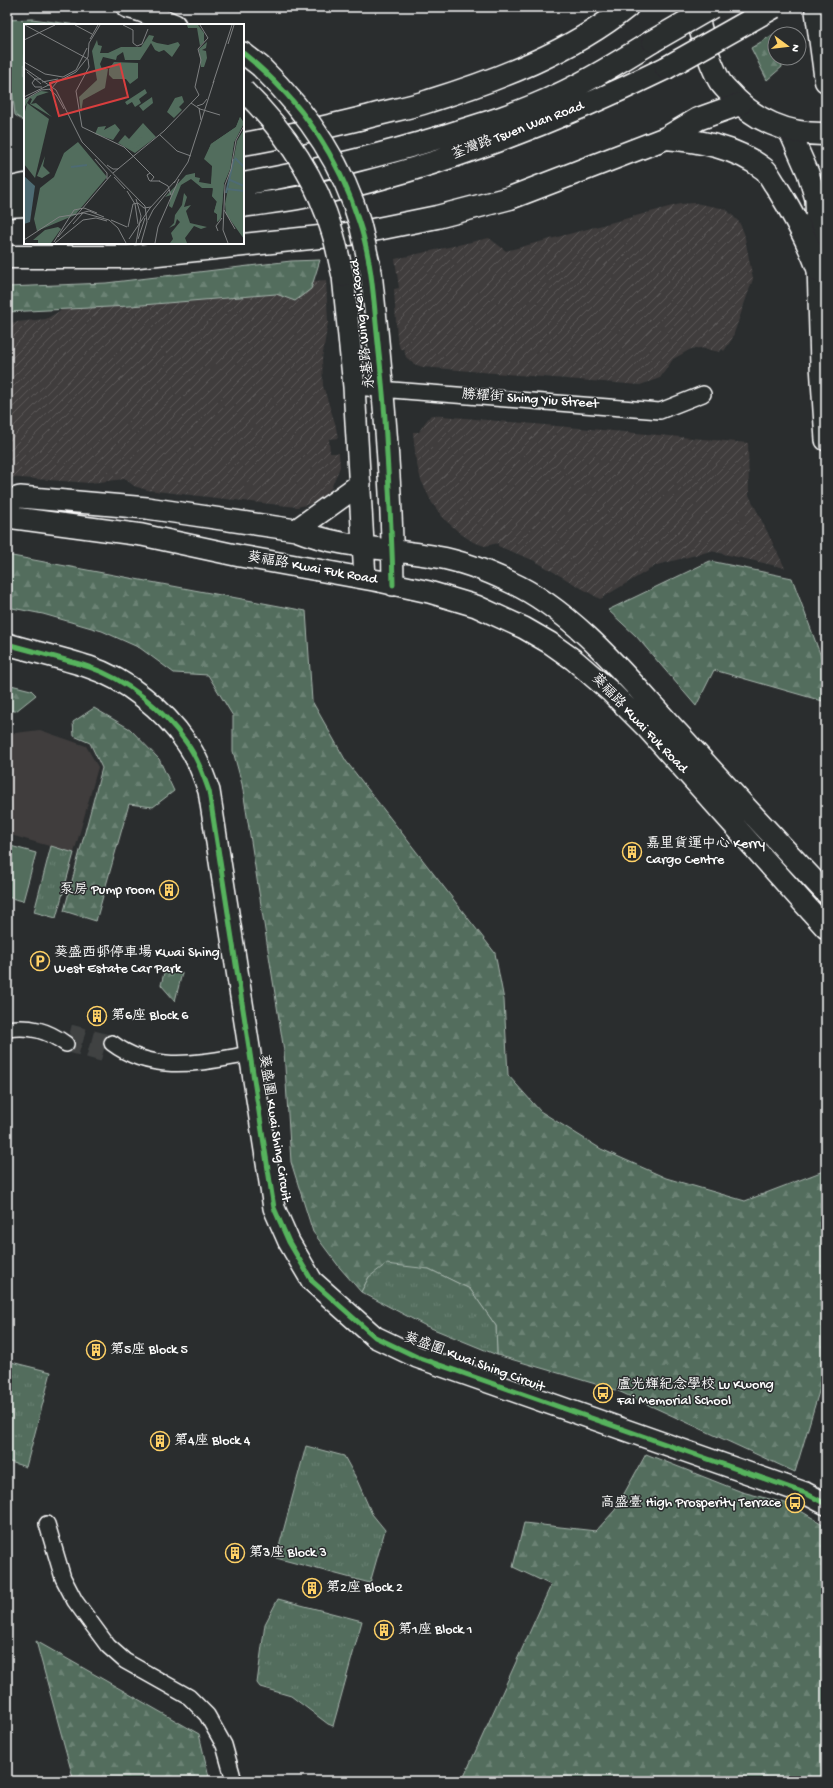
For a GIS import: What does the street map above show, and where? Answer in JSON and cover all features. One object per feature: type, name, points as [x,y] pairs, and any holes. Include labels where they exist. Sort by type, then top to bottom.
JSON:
[{"type":"main road","points":[[244,144],[325,127],[428,102],[506,74],[580,39],[609,21],[627,7]]},
{"type":"main road","points":[[695,7],[704,43],[719,81],[740,104],[758,117],[776,127],[826,134]]},
{"type":"main road","name":"荃灣路 Tsuen Wan Road","points":[[244,184],[296,174],[392,152],[490,122],[563,93],[593,78],[712,7]]},
{"type":"main road","name":"荃灣路 Tsuen Wan Road","points":[[244,206],[302,197],[384,177],[461,154],[501,140],[570,113],[666,68],[774,7]]},
{"type":"main road","points":[[816,7],[826,81]]},
{"type":"main road","points":[[7,257],[129,256],[358,233],[437,217],[510,198],[666,138],[698,119],[740,104]]},
{"type":"main road","points":[[666,138],[718,146],[741,155],[765,170],[788,205],[811,249],[819,271]]},
{"type":"main road","points":[[7,189],[24,185]]},
{"type":"main road","points":[[7,206],[24,205]]},
{"type":"main road","points":[[7,246],[24,243]]},
{"type":"street","points":[[127,7],[173,24]]},
{"type":"street","name":"永基路 Wing Kei Road","points":[[244,54],[260,66],[283,88],[303,112],[322,140],[342,177],[360,223],[371,272],[383,389],[393,584]]},
{"type":"street","name":"永基路 Wing Kei Road","points":[[244,91],[280,129],[316,190],[332,231],[343,276],[354,387],[365,578]]},
{"type":"street","points":[[789,130],[808,173],[816,199],[821,365],[826,440]]},
{"type":"street","name":"勝耀街 Shing Yiu Street","points":[[354,387],[660,411],[703,394]]},
{"type":"street","points":[[296,530],[360,484]]},
{"type":"street","name":"葵福路 Kwai Fuk Road","points":[[7,501],[20,497],[147,508],[296,530],[319,539],[439,557],[487,572],[511,582],[538,598],[563,616],[608,657],[826,893]]},
{"type":"street","name":"葵福路 Kwai Fuk Road","points":[[7,511],[15,518],[142,535],[240,556],[393,584],[476,606],[524,628],[550,643],[611,692],[647,728],[826,928]]},
{"type":"street","name":"葵盛圍 Kwai Shing Circuit","points":[[7,644],[90,667],[127,686],[166,718],[189,747],[199,764],[209,791],[274,1208],[289,1242],[312,1282],[375,1336],[417,1357],[805,1493],[826,1504]]},
{"type":"street","points":[[7,1029],[19,1027],[34,1029],[68,1038]]},
{"type":"street","points":[[110,1050],[163,1064],[182,1064],[250,1054]]},
{"type":"street","points":[[47,1524],[63,1578],[75,1601],[108,1646],[124,1661],[189,1696],[208,1714],[224,1745],[234,1781]]},
{"type":"shaded area","points":[[695,203],[726,209],[739,222],[744,233],[753,279],[732,339],[724,351],[722,349],[720,352],[700,348],[691,349],[673,359],[660,378],[640,385],[423,367],[414,364],[406,357],[404,349],[400,349],[397,338],[394,289],[399,288],[395,259],[489,238],[506,251],[680,204]]},
{"type":"shaded area","points":[[326,280],[328,322],[322,359],[323,386],[335,423],[338,438],[329,439],[330,453],[339,453],[340,467],[331,488],[322,497],[310,504],[297,507],[147,490],[134,486],[125,479],[90,483],[7,477],[7,323],[46,319],[75,302]]},
{"type":"shaded area","points":[[431,415],[748,443],[749,495],[785,568],[711,551],[657,565],[600,599],[535,561],[498,546],[498,543],[485,546],[473,542],[444,519],[432,503],[421,480],[416,461],[413,432],[419,432]]},
{"type":"shaded area","points":[[40,730],[86,746],[98,767],[74,853],[7,834],[7,734]]},
{"type":"green space","points":[[32,19],[70,24],[24,24],[24,121],[15,115],[7,49],[7,20]]},
{"type":"green space","points":[[767,38],[767,66],[782,67],[767,80],[751,48]]},
{"type":"green space","points":[[320,260],[311,289],[295,301],[276,294],[130,306],[7,312],[7,287],[106,283],[291,261]]},
{"type":"green space","points":[[7,555],[306,611],[312,701],[346,761],[495,953],[504,1000],[508,1075],[540,1111],[601,1149],[666,1178],[745,1201],[826,1170],[826,1368],[795,1472],[616,1390],[497,1355],[496,1326],[470,1289],[429,1269],[369,1277],[361,1292],[340,1268],[313,1232],[291,1162],[284,1051],[242,784],[233,751],[233,716],[208,675],[174,673],[140,648],[102,631],[43,614],[7,607]]},
{"type":"green space","points":[[710,561],[792,578],[826,670],[826,702],[714,670],[696,706],[636,636],[608,610]]},
{"type":"green space","points":[[7,684],[31,690],[36,695],[16,711],[7,711]]},
{"type":"green space","points":[[94,708],[130,729],[159,759],[174,791],[153,807],[129,804],[96,921],[64,911],[102,768],[90,743],[74,736],[73,722]]},
{"type":"green space","points":[[7,845],[36,853],[23,901],[7,897]]},
{"type":"green space","points":[[51,846],[74,853],[56,918],[34,912]]},
{"type":"green space","points":[[165,969],[182,973],[175,1001],[161,985]]},
{"type":"green space","points":[[386,1264],[429,1269],[470,1289],[496,1326],[497,1355],[426,1326],[361,1292],[369,1277]]},
{"type":"green space","points":[[7,1361],[51,1372],[26,1467],[7,1461]]},
{"type":"green space","points":[[306,1446],[344,1456],[356,1478],[372,1514],[385,1530],[370,1583],[276,1558]]},
{"type":"green space","points":[[646,1454],[742,1492],[789,1504],[826,1526],[826,1781],[462,1781],[551,1585],[513,1567],[524,1523],[596,1531],[615,1510]]},
{"type":"green space","points":[[278,1599],[362,1621],[333,1726],[328,1724],[291,1696],[260,1687],[257,1683],[265,1624]]},
{"type":"green space","points":[[36,1641],[199,1734],[210,1781],[74,1781]]},
{"type":"tunnel","points":[[70,1032],[112,1043]]},
{"type":"tunnel","points":[[66,1044],[109,1056]]},
{"type":"cycle path","points":[[244,54],[263,70],[281,89],[314,129],[340,174],[363,234],[372,285],[383,395],[390,502],[393,585]]},
{"type":"cycle path","points":[[7,644],[89,667],[117,679],[143,697],[167,718],[186,742],[197,760],[209,791],[274,1208],[289,1242],[312,1281],[375,1337],[417,1357],[805,1493],[826,1504]]},
{"type":"place","name":"嘉里貨運中心 Kerry Cargo Centre","points":[[632,852]]},
{"type":"place","name":"泵房 Pump room","points":[[169,890]]},
{"type":"place","name":"葵盛西邨停車場 Kwai Shing West Estate Car Park","points":[[40,961]]},
{"type":"place","name":"第6座 Block 6","points":[[97,1016]]},
{"type":"place","name":"第5座 Block 5","points":[[96,1350]]},
{"type":"place","name":"盧光輝紀念學校 Lu Kwong Fai Memorial School","points":[[603,1393]]},
{"type":"place","name":"第4座 Block 4","points":[[160,1441]]},
{"type":"place","name":"高盛臺 High Prosperity Terrace","points":[[795,1503]]},
{"type":"place","name":"第3座 Block 3","points":[[235,1553]]},
{"type":"place","name":"第2座 Block 2","points":[[312,1588]]},
{"type":"place","name":"第1座 Block 1","points":[[384,1630]]}]
